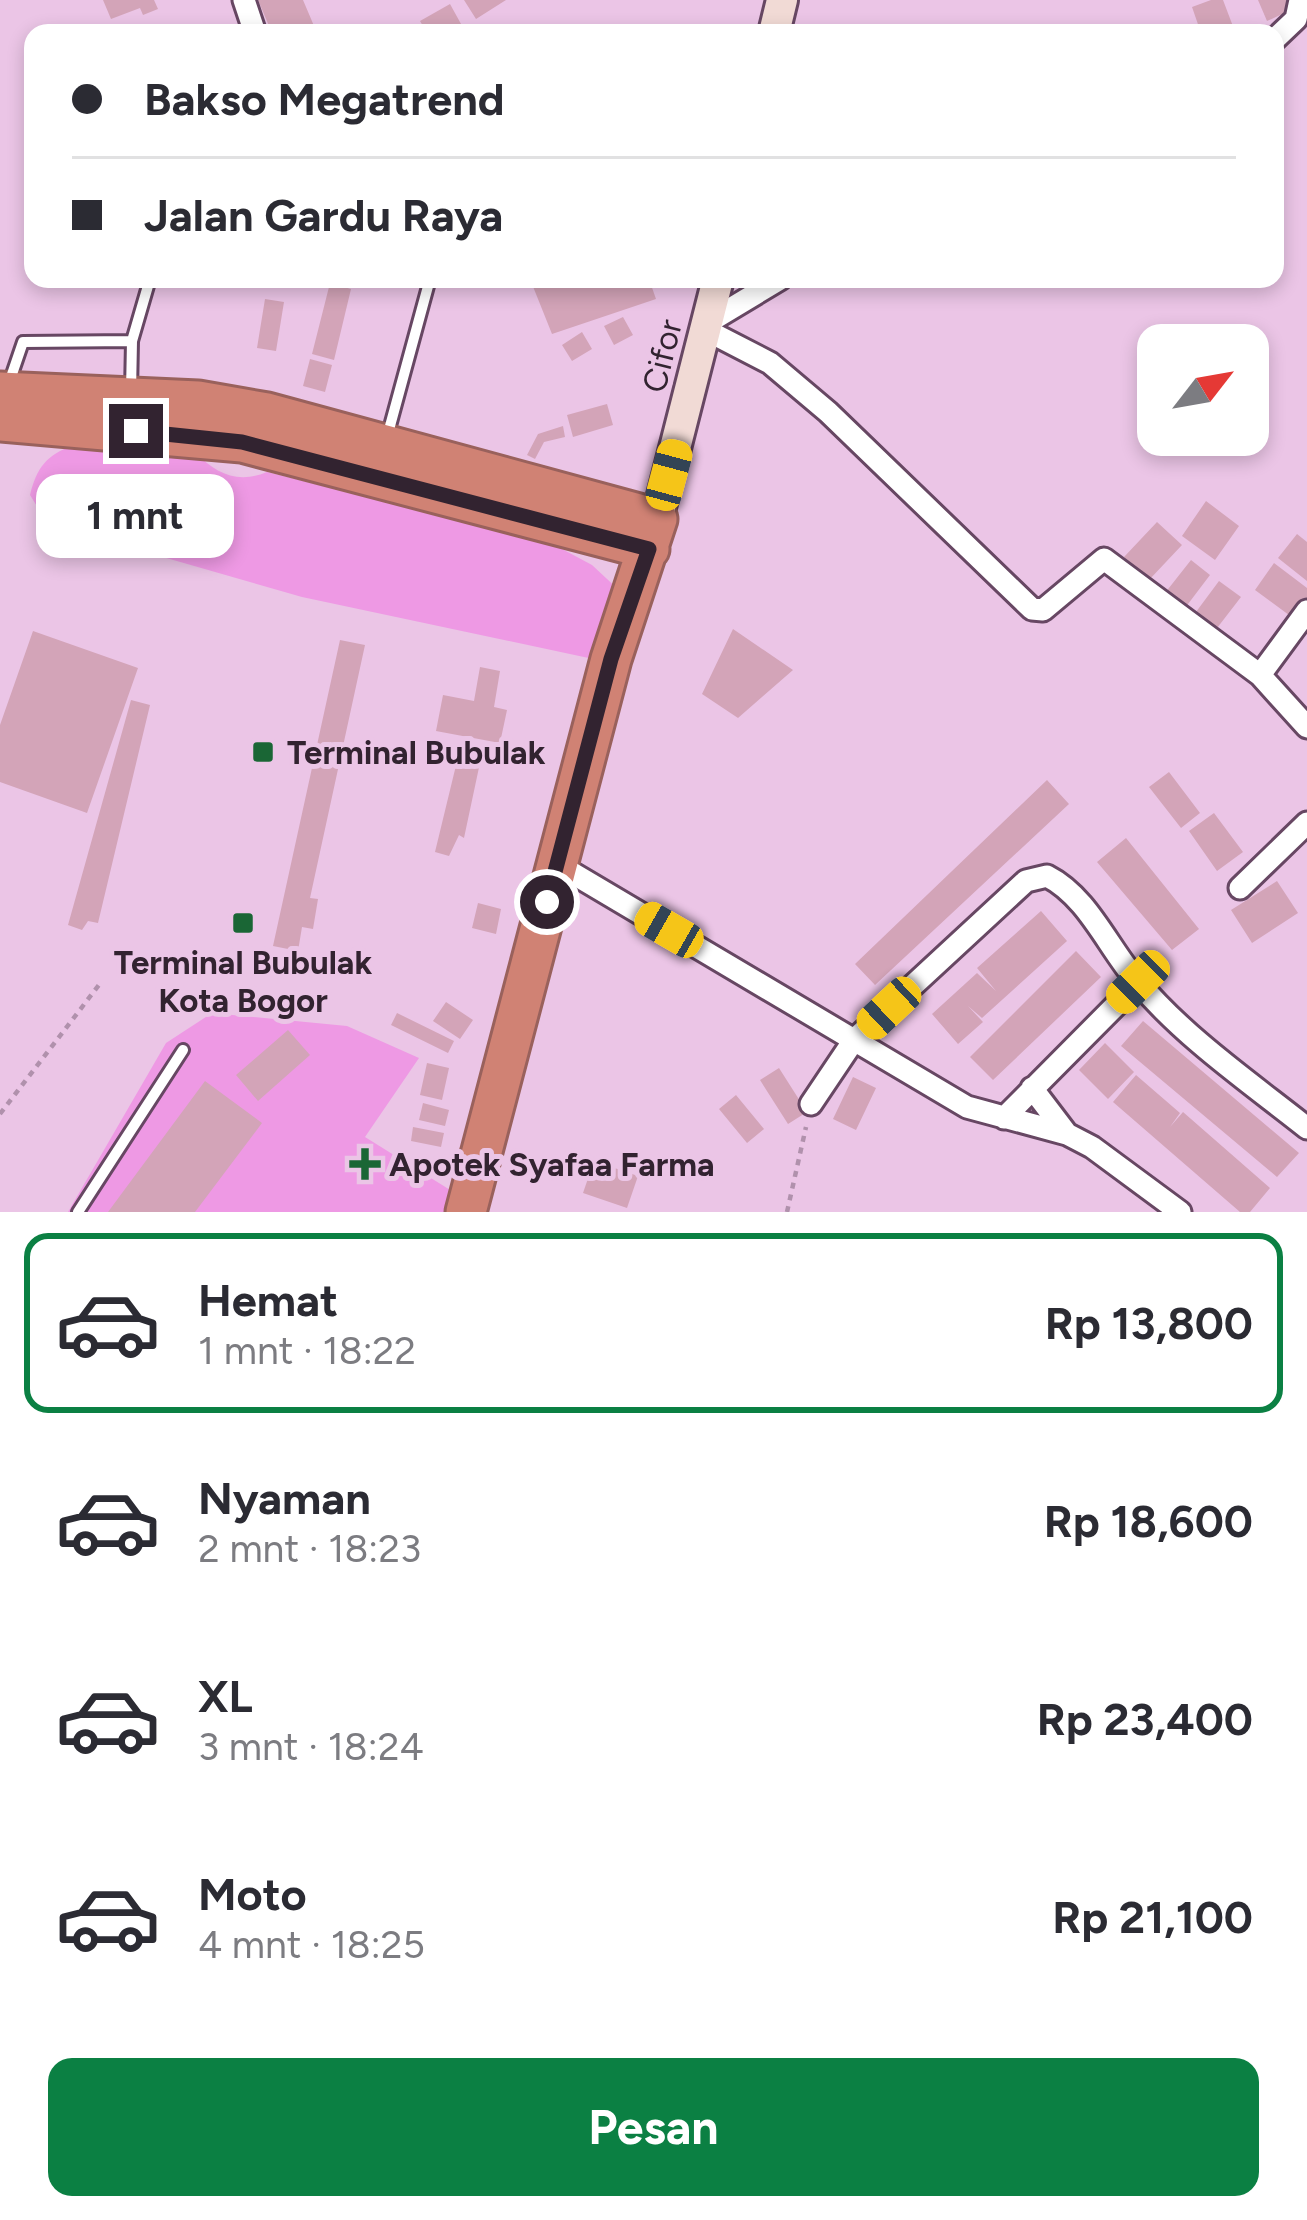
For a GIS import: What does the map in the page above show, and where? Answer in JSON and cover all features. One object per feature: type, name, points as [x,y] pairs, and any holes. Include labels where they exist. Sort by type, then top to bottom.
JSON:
[{"type":"highway","points":[[3,402],[131,398],[267,413],[381,461]]},
{"type":"highway","points":[[3,402],[381,461],[653,534],[611,659],[466,1212]]},
{"type":"street","points":[[1284,30],[1296,19],[1300,0]]},
{"type":"street","name":"Cifor","points":[[653,534],[716,288]]},
{"type":"street","points":[[766,288],[706,326],[770,363],[828,412],[1032,609],[1043,610],[1095,562],[1104,560],[1260,675],[1307,727]]},
{"type":"street","points":[[1260,675],[1307,611]]},
{"type":"street","points":[[1240,888],[1307,823]]},
{"type":"street","points":[[557,864],[967,1107],[1067,1134],[1118,1163],[1180,1212]]},
{"type":"street","points":[[811,1104],[854,1040],[1026,881],[1047,876],[1068,887],[1138,982],[1220,1060],[1307,1128]]},
{"type":"street","points":[[1004,1118],[1138,982]]},
{"type":"street","points":[[1032,1088],[1067,1134]]},
{"type":"lane","points":[[131,398],[132,341],[147,288]]},
{"type":"lane","points":[[381,461],[428,288]]},
{"type":"lane","points":[[3,402],[15,352],[23,342],[132,341]]},
{"type":"lane","points":[[78,1212],[183,1049]]},
{"type":"path","points":[[0,1114],[102,981]]},
{"type":"path","points":[[787,1212],[811,1104]]},
{"type":"shaded area","points":[[73,445],[195,452],[228,475],[267,472],[549,542],[592,565],[621,592],[598,660],[302,597],[48,524],[30,495],[33,485],[44,464]]},
{"type":"shaded area","points":[[212,1013],[347,1026],[419,1058],[365,1137],[455,1193],[449,1212],[68,1212],[166,1043]]},
{"type":"building","points":[[103,0],[154,0],[158,9],[143,15],[140,8],[111,19]]},
{"type":"building","points":[[258,0],[303,0],[313,24],[268,24]]},
{"type":"building","points":[[464,0],[506,0],[476,19]]},
{"type":"building","points":[[1223,0],[1232,24],[1198,24],[1192,7]]},
{"type":"building","points":[[1258,0],[1286,0],[1291,10],[1267,21]]},
{"type":"building","points":[[450,4],[461,24],[422,24]]},
{"type":"building","points":[[329,288],[351,289],[334,360],[312,354]]},
{"type":"building","points":[[534,288],[652,288],[656,299],[552,334]]},
{"type":"building","points":[[265,299],[284,302],[276,351],[257,348]]},
{"type":"building","points":[[623,317],[633,335],[614,345],[604,326]]},
{"type":"building","points":[[582,332],[592,349],[572,361],[562,345]]},
{"type":"building","points":[[310,359],[332,365],[325,392],[303,386]]},
{"type":"building","points":[[607,404],[613,425],[573,437],[567,415]]},
{"type":"building","points":[[563,426],[565,437],[544,442],[535,459],[527,455],[538,434]]},
{"type":"building","points":[[1206,501],[1239,526],[1215,560],[1182,536]]},
{"type":"building","points":[[1157,522],[1182,545],[1149,580],[1124,557]]},
{"type":"building","points":[[1297,534],[1307,542],[1307,581],[1278,558]]},
{"type":"building","points":[[1191,560],[1210,575],[1185,608],[1165,593]]},
{"type":"building","points":[[1274,563],[1307,588],[1307,598],[1293,618],[1255,590]]},
{"type":"building","points":[[1219,581],[1241,597],[1214,632],[1193,616]]},
{"type":"building","points":[[733,629],[793,670],[738,718],[702,694]]},
{"type":"building","points":[[33,631],[138,668],[87,813],[0,782],[0,725]]},
{"type":"building","points":[[340,640],[365,645],[310,898],[318,899],[313,929],[302,927],[298,951],[273,946]]},
{"type":"building","points":[[480,667],[500,671],[494,707],[507,710],[500,743],[436,731],[443,695],[474,701]]},
{"type":"building","points":[[131,700],[150,705],[98,923],[88,921],[82,930],[68,925]]},
{"type":"building","points":[[459,753],[481,758],[464,838],[459,835],[449,856],[435,852]]},
{"type":"building","points":[[1169,772],[1200,813],[1181,828],[1149,787]]},
{"type":"building","points":[[1047,780],[1069,804],[875,985],[855,964]]},
{"type":"building","points":[[1214,813],[1243,852],[1217,871],[1189,831]]},
{"type":"building","points":[[1126,838],[1199,929],[1172,950],[1097,862]]},
{"type":"building","points":[[1277,881],[1298,913],[1252,943],[1231,910]]},
{"type":"building","points":[[478,903],[501,909],[496,934],[472,928]]},
{"type":"building","points":[[1041,911],[1067,941],[982,1018],[968,1006],[983,1022],[958,1044],[932,1014],[977,973],[996,991],[977,968]]},
{"type":"building","points":[[1076,951],[1101,977],[993,1080],[970,1057]]},
{"type":"building","points":[[446,1002],[473,1020],[460,1039],[433,1021]]},
{"type":"building","points":[[397,1013],[454,1041],[448,1053],[391,1025]]},
{"type":"building","points":[[1143,1021],[1299,1153],[1277,1177],[1121,1046]]},
{"type":"building","points":[[288,1030],[310,1055],[258,1101],[236,1075]]},
{"type":"building","points":[[1105,1043],[1134,1072],[1108,1099],[1079,1070]]},
{"type":"building","points":[[427,1063],[449,1068],[442,1100],[420,1095]]},
{"type":"building","points":[[779,1068],[807,1112],[788,1124],[760,1080]]},
{"type":"building","points":[[1136,1075],[1180,1113],[1170,1127],[1183,1112],[1270,1188],[1250,1212],[1240,1212],[1113,1102]]},
{"type":"building","points":[[853,1077],[876,1088],[856,1130],[833,1119]]},
{"type":"building","points":[[205,1081],[262,1123],[195,1212],[108,1212]]},
{"type":"building","points":[[736,1095],[764,1129],[747,1143],[719,1109]]},
{"type":"building","points":[[423,1103],[449,1110],[445,1126],[419,1120]]},
{"type":"building","points":[[413,1127],[444,1133],[441,1147],[411,1141]]},
{"type":"building","points":[[594,1161],[638,1176],[627,1208],[583,1193]]},
{"type":"place","name":"Terminal Bubulak","points":[[263,752]]},
{"type":"place","name":"Terminal Bubulak Kota Bogor","points":[[243,923]]},
{"type":"place","name":"Apotek Syafaa Farma","points":[[365,1164]]},
{"type":"route","points":[[136,431],[242,442],[649,549],[611,659],[547,902]]}]
